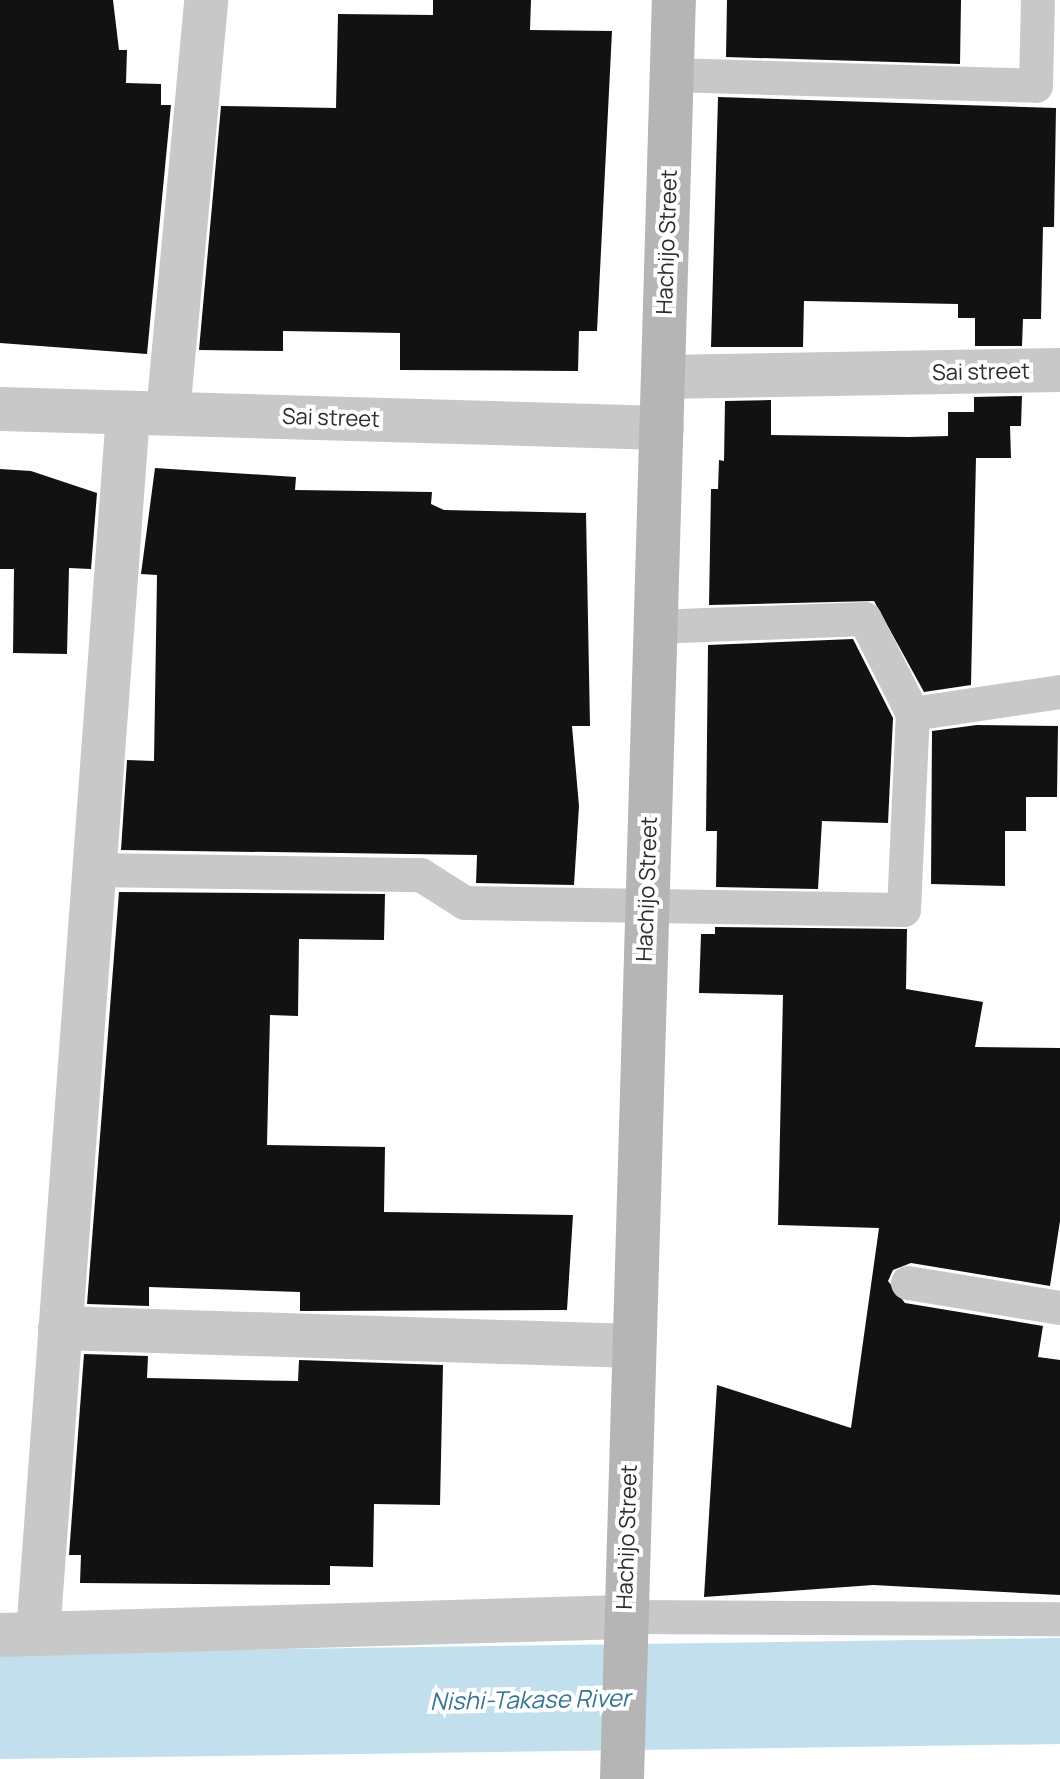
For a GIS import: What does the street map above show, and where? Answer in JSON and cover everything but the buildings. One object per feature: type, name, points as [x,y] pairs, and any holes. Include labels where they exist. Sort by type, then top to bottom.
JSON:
[{"type":"main road","name":"Hachijo Street","points":[[622,1779],[624,1617],[674,0]]},
{"type":"street","points":[[206,0],[148,413],[94,870],[60,1328],[19,1634],[624,1617]]},
{"type":"street","name":"Sai street","points":[[663,377],[1060,370]]},
{"type":"street","name":"Sai street","points":[[0,409],[662,428]]},
{"type":"street","points":[[60,1328],[633,1346]]},
{"type":"lane","points":[[672,75],[1036,86],[1038,0]]},
{"type":"lane","points":[[94,870],[421,875],[465,903],[904,910],[913,714],[865,619],[655,627]]},
{"type":"lane","points":[[913,714],[1060,692]]},
{"type":"lane","points":[[908,1283],[1060,1308]]},
{"type":"lane","points":[[624,1617],[1060,1619]]},
{"type":"waterway","name":"Nishi-Takase River","points":[[0,1706],[1060,1691]]}]
